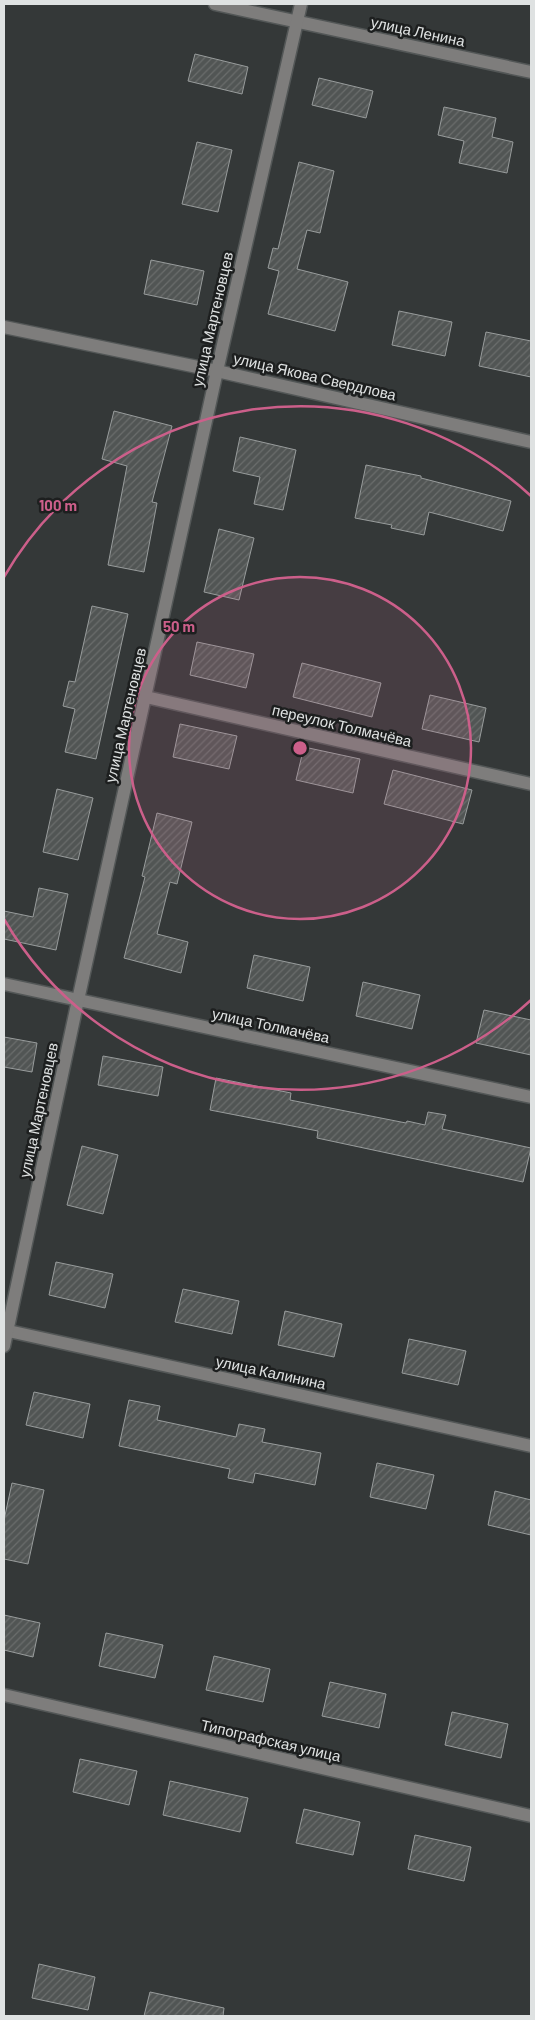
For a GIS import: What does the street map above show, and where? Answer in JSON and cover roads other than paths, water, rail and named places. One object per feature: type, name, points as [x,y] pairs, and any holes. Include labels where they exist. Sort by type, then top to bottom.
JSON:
[{"type":"street","name":"улица Ленина","points":[[215,4],[531,72]]},
{"type":"street","name":"улица Мартеновцев","points":[[4,1346],[78,1000],[217,371],[302,4]]},
{"type":"street","name":"улица Якова Свердлова","points":[[4,327],[217,371],[531,442]]},
{"type":"street","name":"переулок Толмачёва","points":[[146,697],[531,784]]},
{"type":"street","name":"улица Толмачёва","points":[[4,984],[531,1097]]},
{"type":"street","name":"улица Калинина","points":[[6,1330],[531,1446]]},
{"type":"street","name":"Типографская улица","points":[[4,1695],[531,1816]]}]
